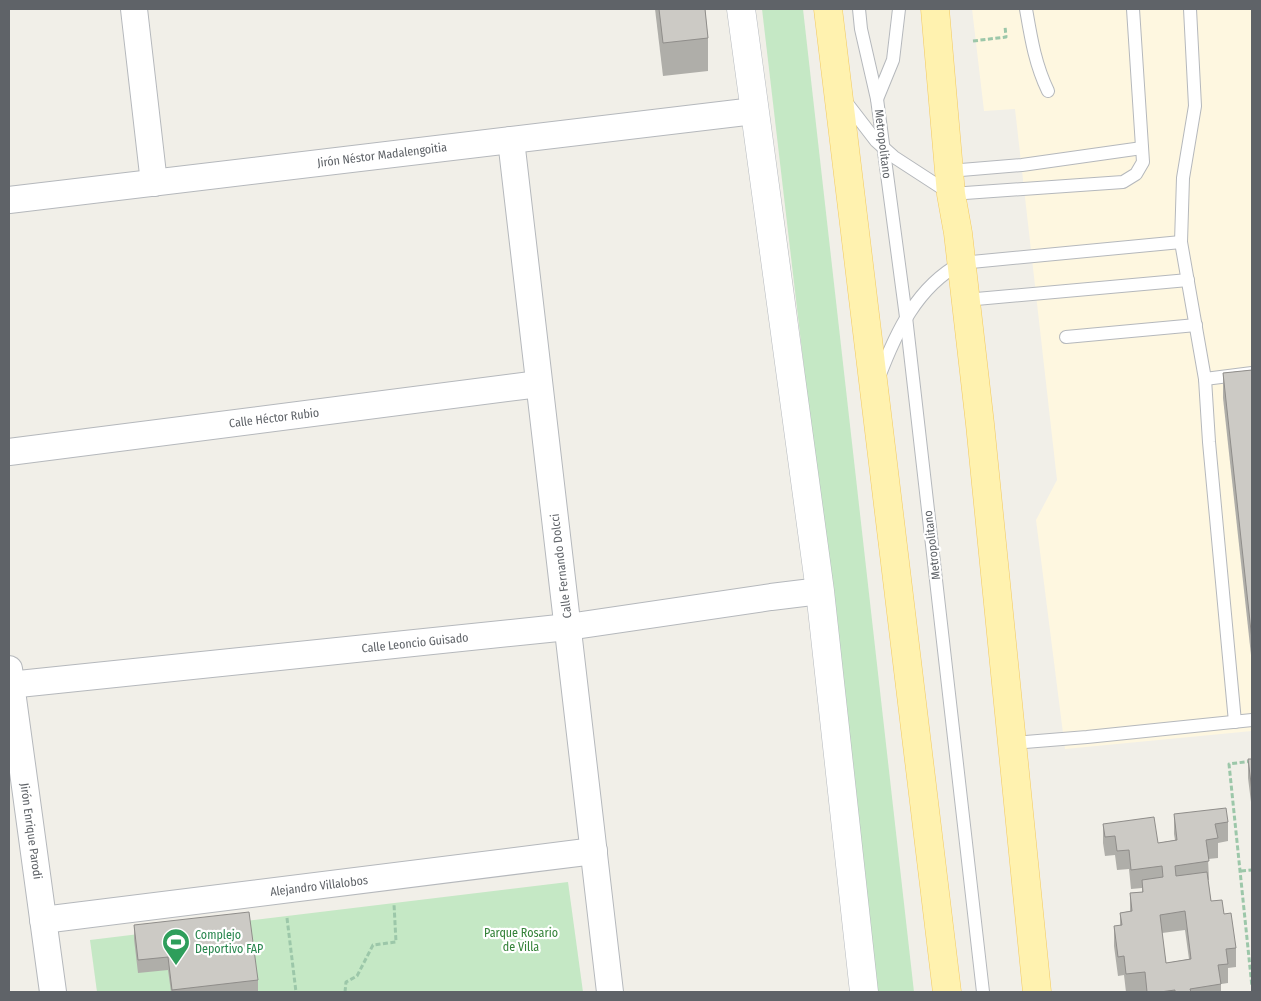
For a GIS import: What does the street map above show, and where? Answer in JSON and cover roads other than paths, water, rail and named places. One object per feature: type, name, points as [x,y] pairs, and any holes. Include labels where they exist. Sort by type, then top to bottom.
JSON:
[{"type":"main road","points":[[742,9],[754,111],[820,591],[864,992]]},
{"type":"main road","points":[[828,9],[947,992]]},
{"type":"main road","points":[[935,9],[950,182],[965,300],[1037,992]]},
{"type":"street","points":[[134,9],[154,183]]},
{"type":"street","name":"Jirón Néstor Madalengoitia","points":[[9,200],[754,111]]},
{"type":"street","name":"Calle Fernando Dolcci","points":[[511,140],[610,992]]},
{"type":"street","name":"Calle Héctor Rubio","points":[[9,452],[539,384]]},
{"type":"street","name":"Calle Leoncio Guisado","points":[[10,680],[568,627],[771,596],[820,591]]},
{"type":"street","name":"Jirón Enrique Parodi","points":[[10,680],[53,992]]},
{"type":"street","name":"Alejandro Villalobos","points":[[43,920],[594,851]]},
{"type":"lane","name":"Metropolitano","points":[[859,9],[861,29],[877,99],[906,317],[983,992]]},
{"type":"lane","name":"Metropolitano","points":[[877,99],[893,60],[899,9]]},
{"type":"lane","points":[[1026,9],[1034,55],[1039,72],[1048,91]]},
{"type":"lane","points":[[838,92],[884,148],[914,171],[950,182],[1123,182],[1132,178],[1143,162],[1133,9]]},
{"type":"lane","points":[[1190,9],[1195,106],[1183,178],[1181,242],[1205,379],[1209,442],[1235,722]]},
{"type":"lane","points":[[950,182],[1022,165],[1142,148]]},
{"type":"lane","points":[[875,390],[890,348],[906,317],[929,286],[950,269],[961,263],[1181,242]]},
{"type":"lane","points":[[965,300],[1188,280]]},
{"type":"lane","points":[[1066,337],[1196,325]]},
{"type":"lane","points":[[1205,379],[1252,373]]},
{"type":"lane","points":[[1012,743],[1087,738],[1252,720]]},
{"type":"place","name":"Complejo Deportivo FAP","points":[[176,966]]},
{"type":"park label","name":"Parque Rosario de Villa","points":[[521,940]]}]
